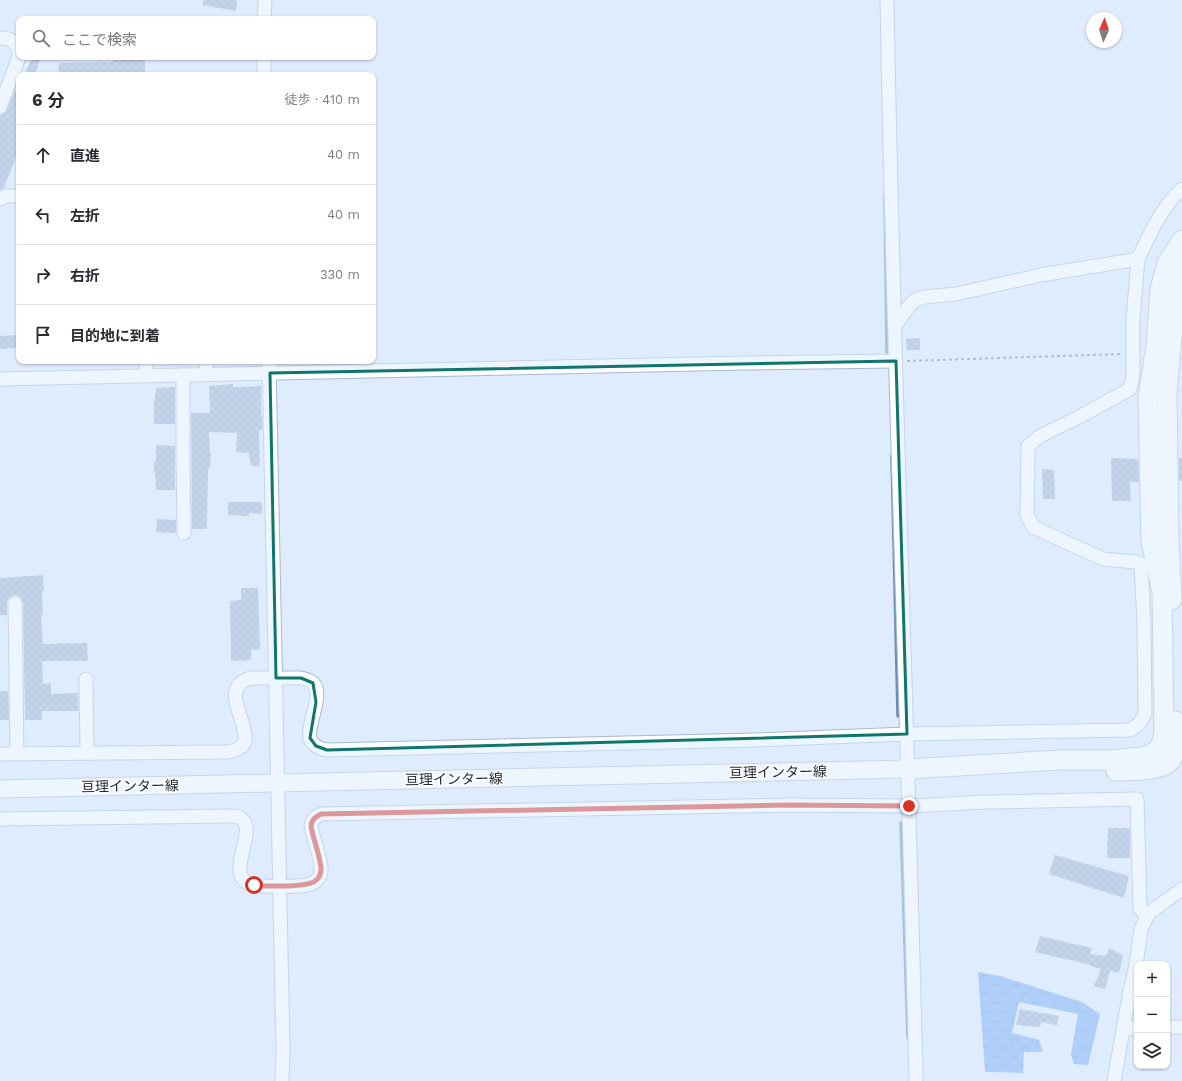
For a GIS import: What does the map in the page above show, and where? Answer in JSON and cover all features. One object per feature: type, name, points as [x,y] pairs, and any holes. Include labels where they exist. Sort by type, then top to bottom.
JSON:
[{"type":"highway","points":[[1174,264],[1182,231]]},
{"type":"highway","points":[[908,769],[1025,772],[1152,770],[1159,768],[1171,760],[1174,754],[1175,724],[1167,592],[1169,540],[1167,395],[1160,290],[1174,264],[1182,240]]},
{"type":"highway","points":[[1164,336],[1182,306]]},
{"type":"main road","name":"亘理インター線","points":[[0,788],[908,769]]},
{"type":"street","points":[[264,16],[265,0]]},
{"type":"street","points":[[888,0],[890,139],[916,1081]]},
{"type":"street","points":[[0,38],[12,40],[16,45]]},
{"type":"street","points":[[0,107],[18,60]]},
{"type":"street","points":[[264,60],[264,72]]},
{"type":"street","points":[[0,754],[226,752],[235,750],[242,746],[245,740],[236,700],[236,692],[238,687],[246,679],[251,678],[301,678],[313,683],[316,702],[310,738],[316,746],[327,750],[771,740],[907,734],[1130,730],[1139,724],[1144,714],[1144,625],[1141,564],[1103,559],[1033,527],[1027,515],[1028,446],[1040,436],[1079,417],[1130,389],[1133,376],[1133,319],[1138,259],[1153,228],[1175,195],[1182,189]]},
{"type":"street","points":[[0,199],[6,196],[16,196]]},
{"type":"street","points":[[895,326],[908,307],[915,300],[924,297],[956,294],[1041,275],[1138,259]]},
{"type":"street","points":[[0,379],[207,375],[270,367],[896,361]]},
{"type":"street","points":[[146,364],[146,375]]},
{"type":"street","points":[[206,364],[207,375]]},
{"type":"street","points":[[270,367],[283,1049],[282,1081]]},
{"type":"street","points":[[183,375],[184,533]]},
{"type":"street","points":[[15,603],[17,754]]},
{"type":"street","points":[[86,679],[87,753]]},
{"type":"street","points":[[0,819],[238,816],[246,825],[240,866],[243,879],[248,883],[260,886],[280,886],[307,885],[316,881],[320,876],[321,863],[311,826],[312,820],[321,814],[789,805],[909,806],[987,802],[1137,799],[1140,909],[1143,912],[1149,913]]},
{"type":"street","points":[[1114,1081],[1136,965],[1141,929],[1149,913],[1182,889]]},
{"type":"street","points":[[1170,1027],[1182,1027]]},
{"type":"street","points":[[1123,1029],[1134,1028]]},
{"type":"path","points":[[896,361],[1134,354]]},
{"type":"highlighted area","points":[[896,361],[907,734],[327,750],[316,746],[310,738],[316,702],[313,683],[301,678],[276,678],[270,373]]},
{"type":"green space","points":[[978,972],[1000,976],[1082,1002],[1100,1014],[1088,1065],[1074,1064],[1071,1054],[1078,1014],[1019,1002],[1012,1033],[1039,1040],[1043,1052],[1024,1052],[1023,1073],[985,1072]]},
{"type":"building","points":[[203,0],[237,0],[236,11],[203,5]]},
{"type":"building","points":[[32,60],[40,60],[36,72],[26,72]]},
{"type":"building","points":[[113,60],[145,60],[145,72],[58,72],[59,63],[113,62]]},
{"type":"building","points":[[16,90],[16,157],[4,188],[0,190],[0,115],[5,113]]},
{"type":"building","points":[[16,335],[16,348],[0,349],[0,336]]},
{"type":"building","points":[[920,338],[920,350],[907,350],[906,339]]},
{"type":"building","points":[[233,384],[233,387],[261,386],[262,430],[259,430],[260,466],[251,466],[249,453],[236,452],[237,433],[209,432],[211,453],[210,468],[208,468],[207,529],[192,529],[191,413],[210,413],[209,386]]},
{"type":"building","points":[[175,387],[175,424],[154,424],[156,388]]},
{"type":"building","points":[[156,445],[175,446],[175,490],[156,490],[154,461],[156,461]]},
{"type":"building","points":[[1111,458],[1138,459],[1139,482],[1130,482],[1131,501],[1112,501]]},
{"type":"building","points":[[1179,458],[1182,458],[1182,481],[1179,481]]},
{"type":"building","points":[[1042,469],[1054,470],[1055,499],[1043,499]]},
{"type":"building","points":[[228,502],[262,502],[262,514],[249,513],[249,516],[228,515]]},
{"type":"building","points":[[157,519],[176,520],[176,533],[156,532]]},
{"type":"building","points":[[43,575],[43,615],[41,615],[43,644],[87,643],[88,661],[42,661],[43,684],[51,683],[51,694],[78,693],[78,711],[42,711],[42,720],[25,720],[23,603],[19,596],[11,596],[7,603],[7,615],[0,615],[0,578]]},
{"type":"building","points":[[241,588],[258,588],[260,649],[251,650],[251,660],[231,661],[230,601],[241,600]]},
{"type":"building","points":[[0,691],[8,691],[9,720],[0,720]]},
{"type":"building","points":[[1108,828],[1130,828],[1130,858],[1107,858]]},
{"type":"building","points":[[1055,855],[1129,876],[1124,898],[1049,874]]},
{"type":"building","points":[[1040,936],[1092,948],[1090,954],[1106,956],[1109,949],[1115,951],[1123,955],[1119,973],[1110,971],[1105,989],[1094,986],[1101,969],[1090,966],[1091,965],[1035,952]]},
{"type":"building","points":[[1020,1009],[1059,1016],[1057,1025],[1041,1022],[1040,1027],[1016,1025]]},
{"type":"waterway","points":[[885,195],[887,353]]},
{"type":"waterway","points":[[892,456],[898,716]]},
{"type":"waterway","points":[[901,823],[908,1038]]},
{"type":"route","points":[[254,885],[307,885],[316,881],[320,876],[321,863],[311,826],[312,820],[321,814],[789,805],[909,806]]}]
